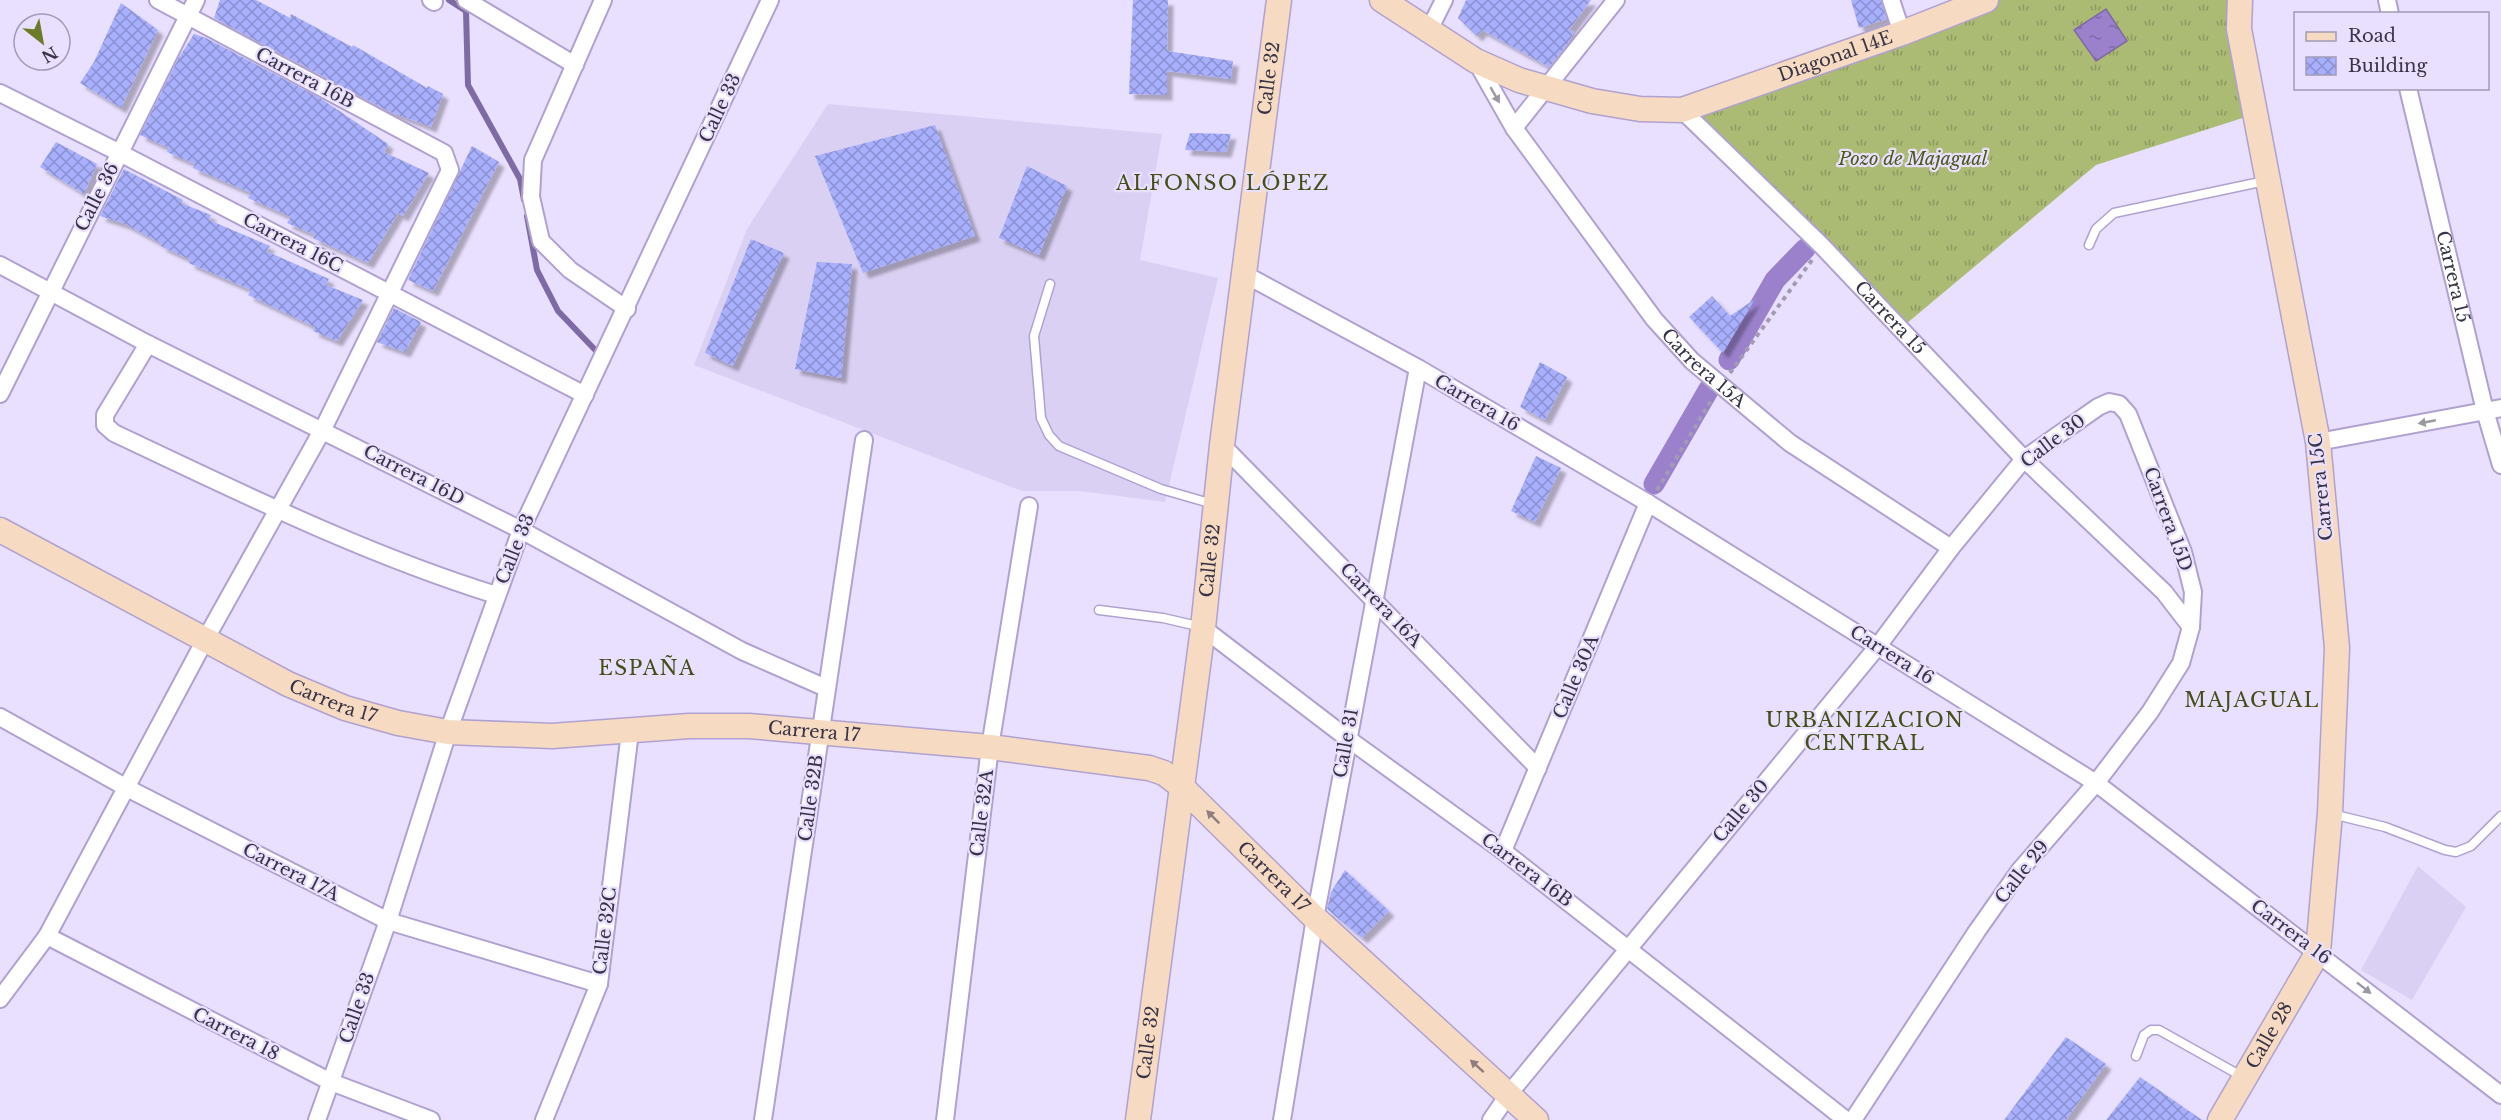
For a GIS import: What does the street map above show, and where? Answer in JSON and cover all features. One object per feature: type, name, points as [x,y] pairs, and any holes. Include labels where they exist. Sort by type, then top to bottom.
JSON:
[{"type":"street","name":"Carrera 16B","points":[[158,0],[444,153],[449,161],[450,170],[389,293]]},
{"type":"street","name":"Calle 36","points":[[0,394],[196,0]]},
{"type":"street","points":[[466,0],[575,65]]},
{"type":"street","points":[[603,0],[533,160],[531,197],[542,240],[570,270],[627,309]]},
{"type":"street","name":"Calle 33","points":[[317,1120],[388,921],[448,732],[521,530],[627,309],[770,0]]},
{"type":"street","name":"Calle 32","points":[[1138,1120],[1203,628],[1222,445],[1279,0]]},
{"type":"street","points":[[1429,30],[1444,0]]},
{"type":"street","points":[[1514,128],[1616,0]]},
{"type":"street","points":[[1891,0],[1902,33]]},
{"type":"street","name":"Diagonal 14E","points":[[1682,110],[1902,33],[1986,0]]},
{"type":"street","name":"Carrera 15C","points":[[2222,0],[2239,29]]},
{"type":"street","name":"Carrera 15C","points":[[2240,0],[2239,29],[2318,442],[2337,648],[2330,813],[2318,952]]},
{"type":"street","name":"Carrera 15A","points":[[1385,1],[1476,61],[1546,89]]},
{"type":"street","name":"Carrera 15A","points":[[1476,61],[1514,128],[1654,320],[1692,362],[1790,443],[1951,548]]},
{"type":"street","points":[[1546,89],[1592,101],[1640,109],[1682,110]]},
{"type":"street","name":"Carrera 15","points":[[2409,90],[2493,409],[2501,465]]},
{"type":"street","name":"Carrera 16C","points":[[0,93],[585,395]]},
{"type":"street","name":"Carrera 15","points":[[1682,110],[1822,246],[2024,459],[2164,592],[2191,627]]},
{"type":"street","name":"Carrera 16D","points":[[0,265],[148,344],[323,429],[521,530],[742,651],[826,688]]},
{"type":"street","name":"Carrera 16","points":[[1244,274],[1418,368],[1648,503],[2096,783],[2501,1095]]},
{"type":"street","points":[[0,999],[47,936],[205,640],[323,429],[389,293]]},
{"type":"street","points":[[148,344],[105,416],[105,425],[114,433],[278,510],[440,578],[496,595]]},
{"type":"street","name":"Calle 31","points":[[1282,1120],[1347,738],[1418,368]]},
{"type":"street","name":"Calle 30","points":[[1491,1120],[1508,1095],[1628,947],[1878,646],[1951,548],[2024,459],[2098,407],[2109,402],[2119,404],[2128,414]]},
{"type":"street","points":[[2318,442],[2493,409]]},
{"type":"street","name":"Carrera 15D","points":[[2128,414],[2183,552],[2193,592],[2191,627]]},
{"type":"street","name":"Calle 32B","points":[[763,1120],[864,440]]},
{"type":"street","name":"Carrera 16A","points":[[1222,445],[1538,768]]},
{"type":"street","name":"Calle 30A","points":[[1503,851],[1648,503]]},
{"type":"street","name":"Calle 32A","points":[[945,1120],[990,747],[1029,506]]},
{"type":"street","name":"Carrera 17","points":[[0,530],[288,684],[345,708],[398,723],[448,732],[552,736],[725,726],[821,731],[990,747],[1149,768],[1164,773],[1181,786],[1315,918],[1536,1120]]},
{"type":"street","name":"Calle 29","points":[[1853,1120],[1977,931],[2020,870],[2096,783],[2150,712],[2181,663],[2191,627]]},
{"type":"street","name":"Carrera 16B","points":[[1203,628],[1347,738],[1503,851],[1846,1120]]},
{"type":"street","name":"Carrera 17A","points":[[0,717],[127,788],[388,921],[599,984]]},
{"type":"street","name":"Calle 32C","points":[[544,1120],[599,984],[630,732]]},
{"type":"street","name":"Carrera 18","points":[[47,936],[332,1082],[431,1120]]},
{"type":"street","name":"Calle 28","points":[[2220,1120],[2318,952]]},
{"type":"lane","points":[[2090,245],[2096,229],[2114,213],[2268,181]]},
{"type":"lane","points":[[1050,284],[1034,336],[1041,418],[1049,435],[1059,446],[1161,489],[1217,505]]},
{"type":"lane","points":[[1099,610],[1163,618],[1203,628]]},
{"type":"lane","points":[[2330,813],[2385,827],[2456,852],[2470,846],[2501,816]]},
{"type":"lane","points":[[2136,1056],[2144,1035],[2151,1030],[2159,1030],[2244,1078]]},
{"type":"shaded area","points":[[828,104],[1162,134],[1140,260],[1218,278],[1165,502],[1080,491],[1022,491],[694,365],[747,229]]},
{"type":"shaded area","points":[[2418,866],[2466,907],[2412,1000],[2361,970]]},
{"type":"green space","name":"Pozo de Majagual","points":[[1986,0],[2238,0],[2255,114],[2096,165],[1900,329],[1677,103]]},
{"type":"water","points":[[2106,9],[2127,41],[2096,61],[2074,30]]},
{"type":"building","points":[[220,0],[256,0],[290,18],[291,14],[352,47],[353,45],[427,88],[428,86],[443,94],[431,127],[390,112],[214,18]]},
{"type":"building","points":[[1133,0],[1168,0],[1167,51],[1233,61],[1231,79],[1167,71],[1167,95],[1129,94]]},
{"type":"building","points":[[1466,0],[1591,0],[1569,30],[1574,32],[1569,42],[1549,67],[1482,30],[1477,36],[1458,18]]},
{"type":"building","points":[[1851,0],[1881,0],[1886,19],[1859,28]]},
{"type":"building","points":[[121,3],[158,30],[121,108],[80,83],[94,62]]},
{"type":"building","points":[[194,34],[206,38],[320,98],[388,144],[384,152],[429,173],[403,216],[398,213],[368,263],[313,238],[315,235],[287,223],[291,217],[248,198],[251,193],[193,168],[195,164],[167,152],[169,148],[140,135],[178,59]]},
{"type":"building","points":[[935,125],[975,236],[863,273],[815,156]]},
{"type":"building","points":[[1190,133],[1231,134],[1226,152],[1185,150]]},
{"type":"building","points":[[56,142],[97,164],[84,194],[40,167]]},
{"type":"building","points":[[472,146],[499,162],[433,291],[408,280]]},
{"type":"building","points":[[1027,166],[1067,186],[1039,255],[999,238]]},
{"type":"building","points":[[124,169],[183,200],[181,203],[211,215],[209,220],[270,246],[266,251],[329,279],[326,285],[363,300],[337,341],[313,331],[315,327],[248,295],[251,290],[189,263],[191,260],[161,246],[162,244],[125,224],[100,216]]},
{"type":"building","points":[[751,239],[784,253],[733,366],[705,353]]},
{"type":"building","points":[[817,262],[852,264],[841,378],[795,369]]},
{"type":"building","points":[[1712,296],[1730,316],[1755,299],[1723,353],[1689,317]]},
{"type":"building","points":[[394,308],[421,322],[405,352],[377,342]]},
{"type":"building","points":[[1540,362],[1567,377],[1545,420],[1520,407]]},
{"type":"building","points":[[1536,456],[1561,468],[1535,522],[1511,511]]},
{"type":"building","points":[[1345,870],[1389,911],[1362,938],[1327,909],[1331,892]]},
{"type":"building","points":[[2066,1037],[2106,1064],[2066,1120],[2004,1120]]},
{"type":"building","points":[[2140,1077],[2202,1120],[2106,1120]]},
{"type":"waterway","points":[[449,0],[466,11],[468,85],[520,179],[524,200]]},
{"type":"waterway","points":[[527,216],[537,270],[558,311],[600,355]]},
{"type":"waterway","points":[[1729,360],[1775,280],[1805,249]]},
{"type":"waterway","points":[[1654,484],[1709,389]]},
{"type":"district","name":"ALFONSO LÓPEZ","points":[[1223,183]]},
{"type":"district","name":"ESPAÑA","points":[[647,668]]},
{"type":"district","name":"MAJAGUAL","points":[[2252,700]]},
{"type":"district","name":"URBANIZACION CENTRAL","points":[[1865,732]]}]
